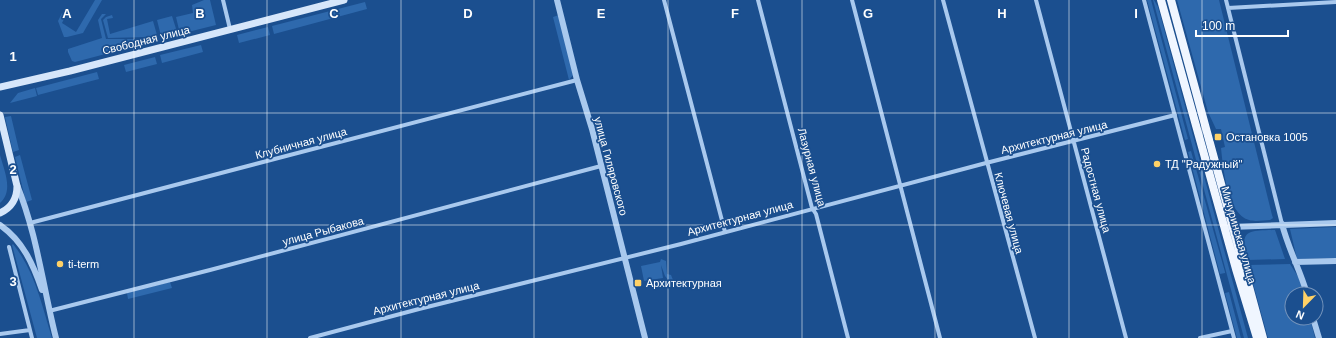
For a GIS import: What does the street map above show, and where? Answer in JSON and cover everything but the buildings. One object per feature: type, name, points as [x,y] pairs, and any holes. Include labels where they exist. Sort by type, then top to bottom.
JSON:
[{"type":"main road","name":"Свободная улица","points":[[0,88],[344,0]]},
{"type":"main road","name":"Мичуринская улица","points":[[1161,0],[1263,338]]},
{"type":"main road","name":"Мичуринская улица","points":[[1171,0],[1257,338]]},
{"type":"main road","points":[[0,115],[17,190],[14,202],[9,208],[0,213]]},
{"type":"street","points":[[223,0],[230,29]]},
{"type":"street","name":"улица Гиляровского","points":[[557,0],[645,338]]},
{"type":"street","points":[[664,0],[725,232]]},
{"type":"street","name":"Лазурная улица","points":[[758,0],[812,208],[816,214],[848,338]]},
{"type":"street","points":[[852,0],[940,338]]},
{"type":"street","name":"Ключевая улица","points":[[943,0],[986,163],[1035,338]]},
{"type":"street","name":"Радостная улица","points":[[1036,0],[1126,338]]},
{"type":"street","points":[[1144,0],[1234,338]]},
{"type":"street","points":[[1226,0],[1282,224],[1305,286]]},
{"type":"street","points":[[1228,8],[1336,2]]},
{"type":"street","name":"Клубничная улица","points":[[30,223],[577,80]]},
{"type":"street","name":"Архитектурная улица","points":[[310,338],[1175,115]]},
{"type":"street","name":"улица Рыбакова","points":[[49,310],[210,270],[601,166]]},
{"type":"street","points":[[16,182],[30,223],[56,338]]},
{"type":"street","points":[[1229,227],[1336,222]]},
{"type":"street","points":[[0,225],[17,240],[30,259],[49,310]]},
{"type":"street","points":[[9,247],[32,338]]},
{"type":"street","points":[[1295,262],[1336,260]]},
{"type":"street","points":[[1315,326],[1319,338]]},
{"type":"street","points":[[0,334],[30,330]]},
{"type":"street","points":[[1200,338],[1232,330]]},
{"type":"shaded area","points":[[95,0],[102,0],[83,33],[64,37],[58,21],[62,13],[66,15],[62,23],[76,32]]},
{"type":"shaded area","points":[[204,0],[210,0],[216,25],[180,34],[176,17],[193,13],[192,5]]},
{"type":"shaded area","points":[[1147,0],[1151,0],[1188,139],[1185,140]]},
{"type":"shaded area","points":[[1153,0],[1158,7],[1248,338],[1244,338]]},
{"type":"shaded area","points":[[1177,0],[1219,0],[1273,218],[1270,220],[1249,220],[1242,216],[1231,200],[1223,166],[1221,148],[1225,147],[1221,129],[1216,129],[1208,112]]},
{"type":"shaded area","points":[[365,2],[367,9],[274,34],[272,26]]},
{"type":"shaded area","points":[[102,14],[106,14],[101,19],[106,39],[148,39],[136,46],[75,62],[72,61],[68,49],[102,38],[98,20]]},
{"type":"shaded area","points":[[112,15],[113,18],[107,19],[110,34],[153,21],[157,35],[148,37],[108,38],[103,20]]},
{"type":"shaded area","points":[[559,15],[573,75],[569,80],[553,17]]},
{"type":"shaded area","points":[[172,16],[178,35],[161,36],[157,20]]},
{"type":"shaded area","points":[[268,27],[270,35],[239,43],[237,35]]},
{"type":"shaded area","points":[[201,45],[203,52],[162,63],[160,55]]},
{"type":"shaded area","points":[[155,57],[157,64],[126,72],[124,65]]},
{"type":"shaded area","points":[[97,72],[99,79],[38,95],[36,88]]},
{"type":"shaded area","points":[[35,88],[37,96],[10,103],[18,93]]},
{"type":"shaded area","points":[[11,116],[19,150],[13,152],[5,117]]},
{"type":"shaded area","points":[[1191,151],[1225,273],[1220,274],[1188,152]]},
{"type":"shaded area","points":[[0,155],[7,180],[7,186],[4,198],[0,203]]},
{"type":"shaded area","points":[[20,155],[32,200],[26,202],[15,157]]},
{"type":"shaded area","points":[[1336,227],[1336,258],[1297,259],[1290,229]]},
{"type":"shaded area","points":[[1275,230],[1285,259],[1247,260],[1244,242],[1245,237],[1252,232]]},
{"type":"shaded area","points":[[13,244],[21,254],[37,289],[52,338],[37,338],[12,245]]},
{"type":"shaded area","points":[[661,259],[666,261],[667,274],[671,275],[673,280],[669,281],[665,276],[661,265],[663,278],[644,281],[641,266],[660,262]]},
{"type":"shaded area","points":[[1290,264],[1299,278],[1302,286],[1284,286],[1284,326],[1312,326],[1315,338],[1268,338],[1248,265]]},
{"type":"shaded area","points":[[170,282],[172,288],[128,299],[127,293]]},
{"type":"shaded area","points":[[1229,292],[1241,338],[1237,338],[1225,293]]},
{"type":"place","name":"Остановка 1005","points":[[1218,137]]},
{"type":"place","name":"ТД \"Радужный\"","points":[[1157,164]]},
{"type":"place","name":"ti-term","points":[[60,264]]},
{"type":"place","name":"Архитектурная","points":[[638,283]]}]
